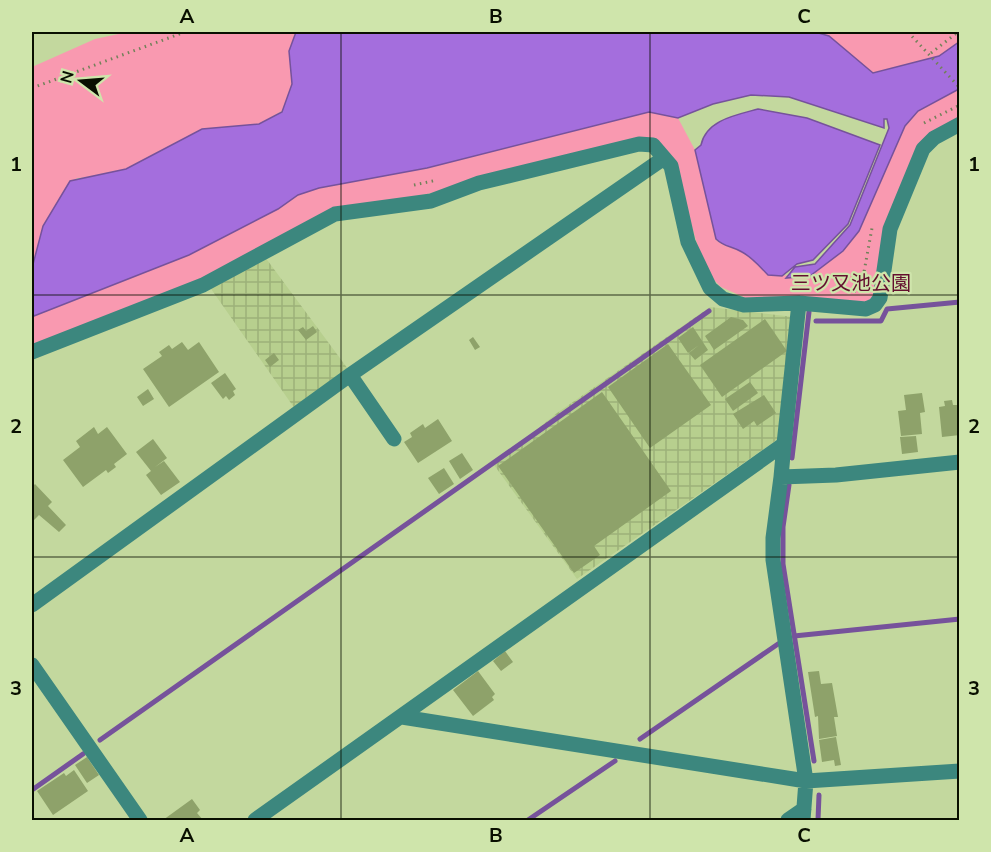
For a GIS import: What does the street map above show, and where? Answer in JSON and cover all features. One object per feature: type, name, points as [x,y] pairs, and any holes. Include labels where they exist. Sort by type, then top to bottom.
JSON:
[{"type":"street","points":[[32,352],[203,285],[335,214],[431,201],[479,183],[639,144],[653,145],[671,166],[688,242],[710,288],[723,299],[744,305],[799,303],[866,309],[875,305],[880,298],[890,228],[923,149],[934,138],[960,124]]},
{"type":"street","points":[[32,605],[350,375],[664,158]]},
{"type":"street","points":[[788,820],[803,815],[806,781],[773,560],[772,538],[781,477],[799,303]]},
{"type":"street","points":[[350,375],[394,439]]},
{"type":"street","points":[[255,820],[784,444]]},
{"type":"street","points":[[781,477],[836,475],[960,462]]},
{"type":"street","points":[[32,665],[140,820]]},
{"type":"street","points":[[402,717],[806,781],[960,771]]},
{"type":"path","points":[[32,88],[185,32]]},
{"type":"path","points":[[908,32],[931,53],[960,88]]},
{"type":"path","points":[[931,53],[958,32]]},
{"type":"shaded area","points":[[296,32],[815,32],[829,36],[873,73],[939,56],[959,42],[959,89],[918,111],[905,126],[859,231],[843,251],[810,276],[786,278],[795,267],[815,264],[850,225],[889,128],[887,119],[884,119],[884,128],[789,97],[751,95],[713,104],[678,118],[649,112],[427,168],[319,188],[298,195],[278,209],[189,255],[34,316],[32,268],[43,226],[70,181],[126,169],[202,129],[259,124],[282,112],[292,84],[289,51]]},
{"type":"shaded area","points":[[758,109],[807,118],[880,145],[848,224],[813,260],[797,264],[782,276],[768,275],[746,254],[716,239],[695,150],[715,124],[732,116]]},
{"type":"shaded area","points":[[265,257],[348,369],[295,409],[209,286]]},
{"type":"shaded area","points":[[710,307],[794,317],[778,439],[577,579],[494,465],[557,413]]},
{"type":"green space","points":[[128,32],[296,32],[289,51],[293,84],[282,111],[259,124],[202,129],[126,169],[99,177],[77,178],[44,226],[32,268],[32,67],[95,39]]},
{"type":"green space","points":[[815,32],[959,32],[959,42],[939,56],[873,73],[829,36]]},
{"type":"green space","name":"三ツ又池公園","points":[[959,89],[959,119],[923,141],[874,304],[748,299],[721,287],[712,278],[698,247],[671,157],[659,143],[427,194],[336,210],[200,280],[32,347],[32,311],[35,316],[189,255],[278,209],[298,195],[319,188],[427,168],[649,112],[678,118],[695,150],[716,240],[746,254],[768,275],[810,276],[859,231],[905,126],[918,111]]},
{"type":"building","points":[[731,317],[743,320],[748,326],[714,350],[705,336]]},
{"type":"building","points":[[765,319],[787,351],[722,397],[700,365]]},
{"type":"building","points":[[313,326],[317,332],[306,340],[298,330],[303,327],[306,331]]},
{"type":"building","points":[[693,327],[708,350],[695,360],[689,353],[699,345],[688,353],[678,338]]},
{"type":"building","points":[[473,337],[480,347],[475,350],[469,340]]},
{"type":"building","points":[[182,342],[188,350],[199,342],[219,372],[169,407],[143,369],[162,356],[159,352],[169,345],[172,349]]},
{"type":"building","points":[[668,344],[711,405],[650,448],[608,387]]},
{"type":"building","points":[[274,353],[279,360],[270,367],[265,360]]},
{"type":"building","points":[[225,373],[236,389],[233,391],[235,395],[229,400],[226,396],[223,399],[211,383]]},
{"type":"building","points":[[750,382],[758,393],[733,411],[725,399]]},
{"type":"building","points":[[148,389],[154,399],[143,406],[137,397]]},
{"type":"building","points":[[602,392],[671,491],[594,546],[600,555],[574,573],[498,466]]},
{"type":"building","points":[[922,393],[925,412],[920,413],[922,434],[901,436],[898,411],[906,410],[904,395]]},
{"type":"building","points":[[764,395],[776,413],[757,426],[754,421],[743,429],[733,414]]},
{"type":"building","points":[[952,400],[953,405],[960,405],[960,435],[942,437],[939,407],[945,406],[944,401]]},
{"type":"building","points":[[438,419],[452,441],[418,463],[404,442],[412,437],[410,433],[423,424],[425,428]]},
{"type":"building","points":[[94,427],[98,434],[107,427],[127,454],[114,464],[116,467],[108,473],[106,470],[83,487],[63,460],[80,447],[76,441]]},
{"type":"building","points":[[916,436],[918,452],[902,454],[900,437]]},
{"type":"building","points":[[153,439],[167,458],[155,467],[164,461],[180,482],[161,495],[146,475],[151,471],[136,452]]},
{"type":"building","points":[[462,453],[473,470],[460,479],[449,461]]},
{"type":"building","points":[[444,468],[454,484],[439,494],[428,478]]},
{"type":"building","points":[[35,484],[52,502],[48,506],[66,525],[59,532],[39,515],[32,522],[32,487]]},
{"type":"building","points":[[505,651],[513,662],[501,671],[493,661]]},
{"type":"building","points":[[478,671],[495,694],[492,697],[494,700],[473,716],[453,690]]},
{"type":"building","points":[[819,671],[821,684],[832,683],[838,717],[834,717],[837,736],[819,739],[818,716],[815,717],[808,672]]},
{"type":"building","points":[[836,737],[841,765],[835,766],[834,760],[822,762],[819,740]]},
{"type":"building","points":[[87,757],[99,775],[87,783],[75,765]]},
{"type":"building","points":[[74,770],[88,791],[53,815],[37,791],[64,773],[66,776]]},
{"type":"building","points":[[192,799],[200,810],[197,813],[203,820],[163,820]]},
{"type":"waterway","points":[[816,321],[881,321],[887,309],[960,302]]},
{"type":"waterway","points":[[100,740],[709,311]]},
{"type":"waterway","points":[[792,458],[809,312]]},
{"type":"waterway","points":[[789,485],[783,527],[783,564],[814,761]]},
{"type":"waterway","points":[[794,636],[960,619]]},
{"type":"waterway","points":[[640,739],[778,644]]},
{"type":"waterway","points":[[32,790],[83,754]]},
{"type":"waterway","points":[[528,820],[615,761]]},
{"type":"waterway","points":[[818,820],[819,795]]}]
